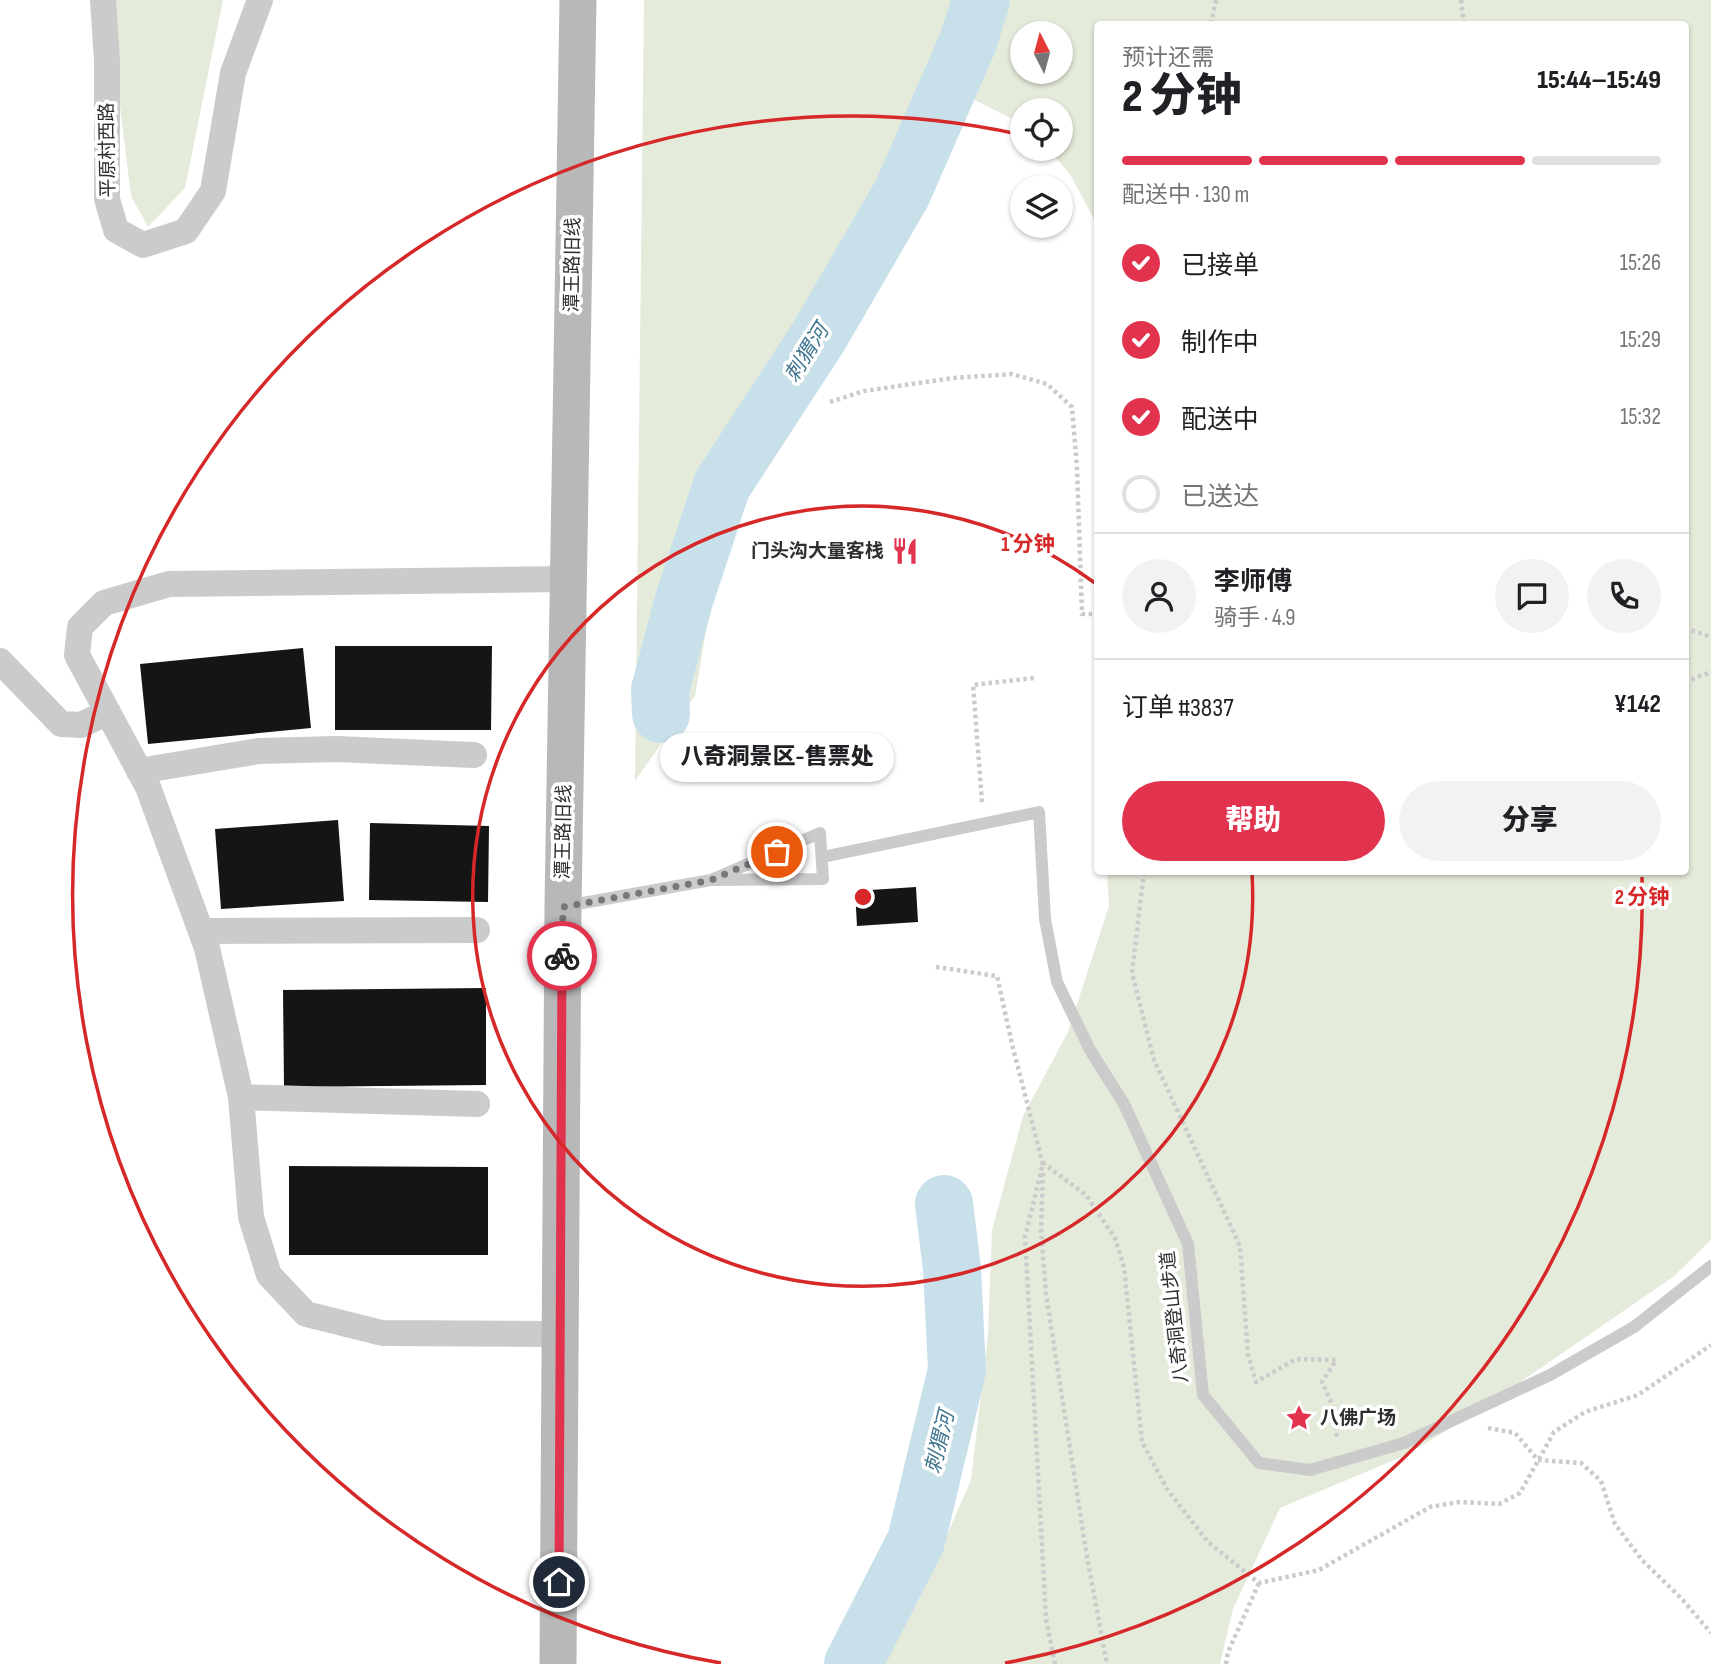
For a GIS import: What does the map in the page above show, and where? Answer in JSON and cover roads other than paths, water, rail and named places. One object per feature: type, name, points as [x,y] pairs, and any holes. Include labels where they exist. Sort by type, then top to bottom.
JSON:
[{"type":"main road","name":"潭王路旧线","points":[[558,1664],[563,907],[578,0]]},
{"type":"street","name":"平原村西路","points":[[103,0],[107,61],[107,199],[116,230],[143,245],[186,230],[213,191],[233,73],[260,0]]},
{"type":"street","points":[[560,1334],[382,1333],[306,1314],[269,1275],[251,1217],[241,1097],[207,948],[148,787],[77,655],[80,627],[104,603],[169,584],[567,579]]},
{"type":"street","points":[[0,662],[61,724],[81,725],[108,712]]},
{"type":"street","points":[[139,771],[259,751],[337,749],[474,755]]},
{"type":"street","points":[[201,931],[477,930]]},
{"type":"street","points":[[241,1097],[477,1104]]},
{"type":"lane","name":"八奇洞登山步道","points":[[822,857],[1039,812],[1045,919],[1057,982],[1090,1050],[1124,1104],[1188,1244],[1203,1395],[1259,1463],[1310,1470],[1404,1443],[1550,1376],[1634,1327],[1711,1266]]},
{"type":"lane","points":[[563,907],[711,880],[823,879],[820,833],[711,880]]},
{"type":"waterway","name":"刺猬河","points":[[661,714],[660,690],[684,600],[722,485],[819,336],[902,193],[968,42],[981,0]]},
{"type":"waterway","name":"刺猬河","points":[[853,1664],[916,1541],[957,1370],[952,1269],[944,1204]]},
{"type":"place","name":"门头沟大量客栈","points":[[905,551]]},
{"type":"place","name":"八奇洞景区-售票处","points":[[777,852]]},
{"type":"place","name":"八佛广场","points":[[1299,1418]]}]
